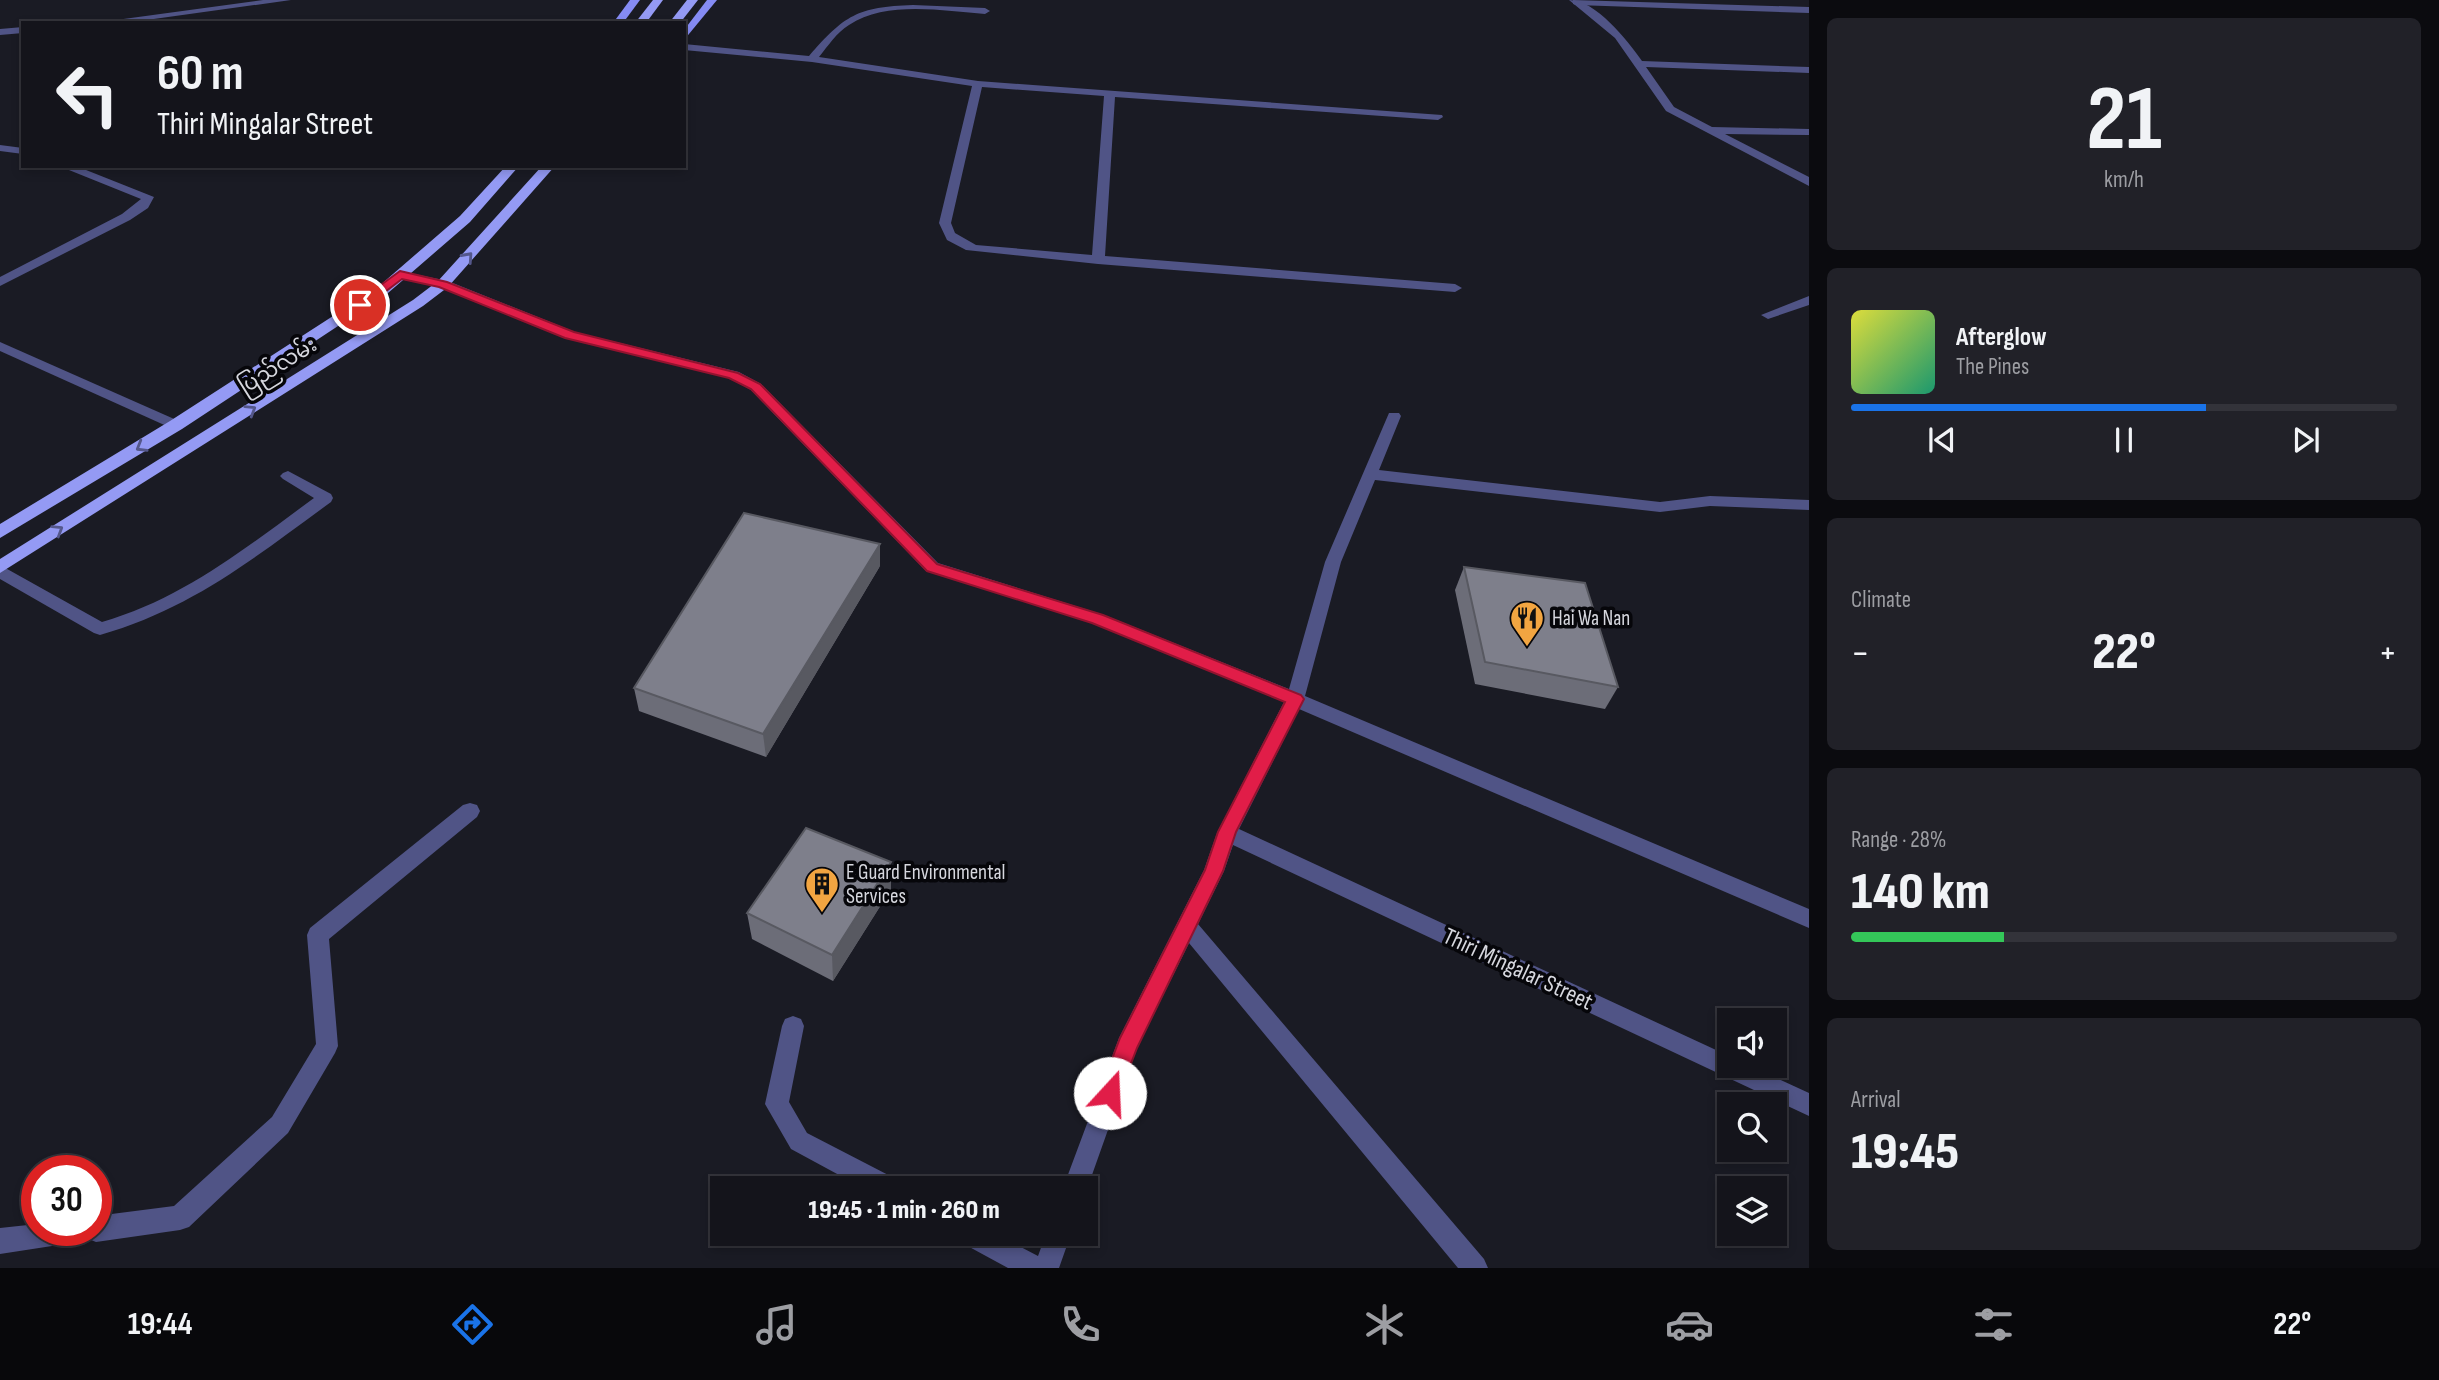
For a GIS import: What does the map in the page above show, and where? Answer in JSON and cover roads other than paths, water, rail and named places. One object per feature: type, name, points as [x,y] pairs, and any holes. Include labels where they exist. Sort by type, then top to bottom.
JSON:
[{"type":"highway","points":[[642,21],[658,0]]},
{"type":"highway","points":[[676,21],[693,0]]},
{"type":"highway","name":"ပြည်လမ်း","points":[[0,532],[176,425],[383,290],[465,219],[511,168]]},
{"type":"highway","name":"ပြည်လမ်း","points":[[0,569],[443,285],[547,168]]},
{"type":"main road","points":[[619,21],[635,0]]},
{"type":"main road","points":[[686,34],[712,0]]},
{"type":"street","points":[[138,21],[286,0]]},
{"type":"street","points":[[1575,1],[1809,10]]},
{"type":"street","points":[[1575,1],[1619,36],[1670,109],[1705,130],[1809,182]]},
{"type":"street","points":[[812,59],[845,24],[867,14],[897,8],[985,11]]},
{"type":"street","points":[[0,32],[21,30]]},
{"type":"street","points":[[686,47],[812,59],[978,84],[1438,117]]},
{"type":"street","points":[[1641,64],[1809,71]]},
{"type":"street","points":[[978,84],[945,223],[954,240],[976,250],[1455,288]]},
{"type":"street","points":[[1098,260],[1110,93]]},
{"type":"street","points":[[1705,130],[1809,132]]},
{"type":"street","points":[[0,148],[21,151]]},
{"type":"street","points":[[0,282],[126,217],[144,205],[148,197],[70,168]]},
{"type":"street","points":[[400,275],[443,285],[570,335],[734,375],[755,387],[932,567],[1098,619],[1295,699],[1809,919]]},
{"type":"street","points":[[1768,315],[1809,300]]},
{"type":"street","points":[[0,346],[176,425]]},
{"type":"street","points":[[1079,1176],[1127,1045],[1214,871],[1227,832],[1295,699],[1333,562],[1394,416]]},
{"type":"street","points":[[1370,474],[1660,507],[1710,501],[1809,505]]},
{"type":"street","points":[[0,569],[100,629],[119,624],[188,595],[325,498],[288,476]]},
{"type":"street","points":[[112,1227],[180,1218],[280,1125],[327,1046],[318,934],[470,811]]},
{"type":"street","name":"Thiri Mingalar Street","points":[[1227,832],[1809,1105]]},
{"type":"street","points":[[1187,926],[1475,1268]]},
{"type":"street","points":[[793,1026],[777,1104],[799,1140],[865,1176]]},
{"type":"street","points":[[0,1241],[21,1238]]},
{"type":"street","points":[[993,1246],[1034,1268]]},
{"type":"street","points":[[1046,1268],[1054,1246]]},
{"type":"place","name":"Hai Wa Nan","points":[[1527,648]]},
{"type":"place","name":"E Guard Environmental Services","points":[[822,914]]}]
